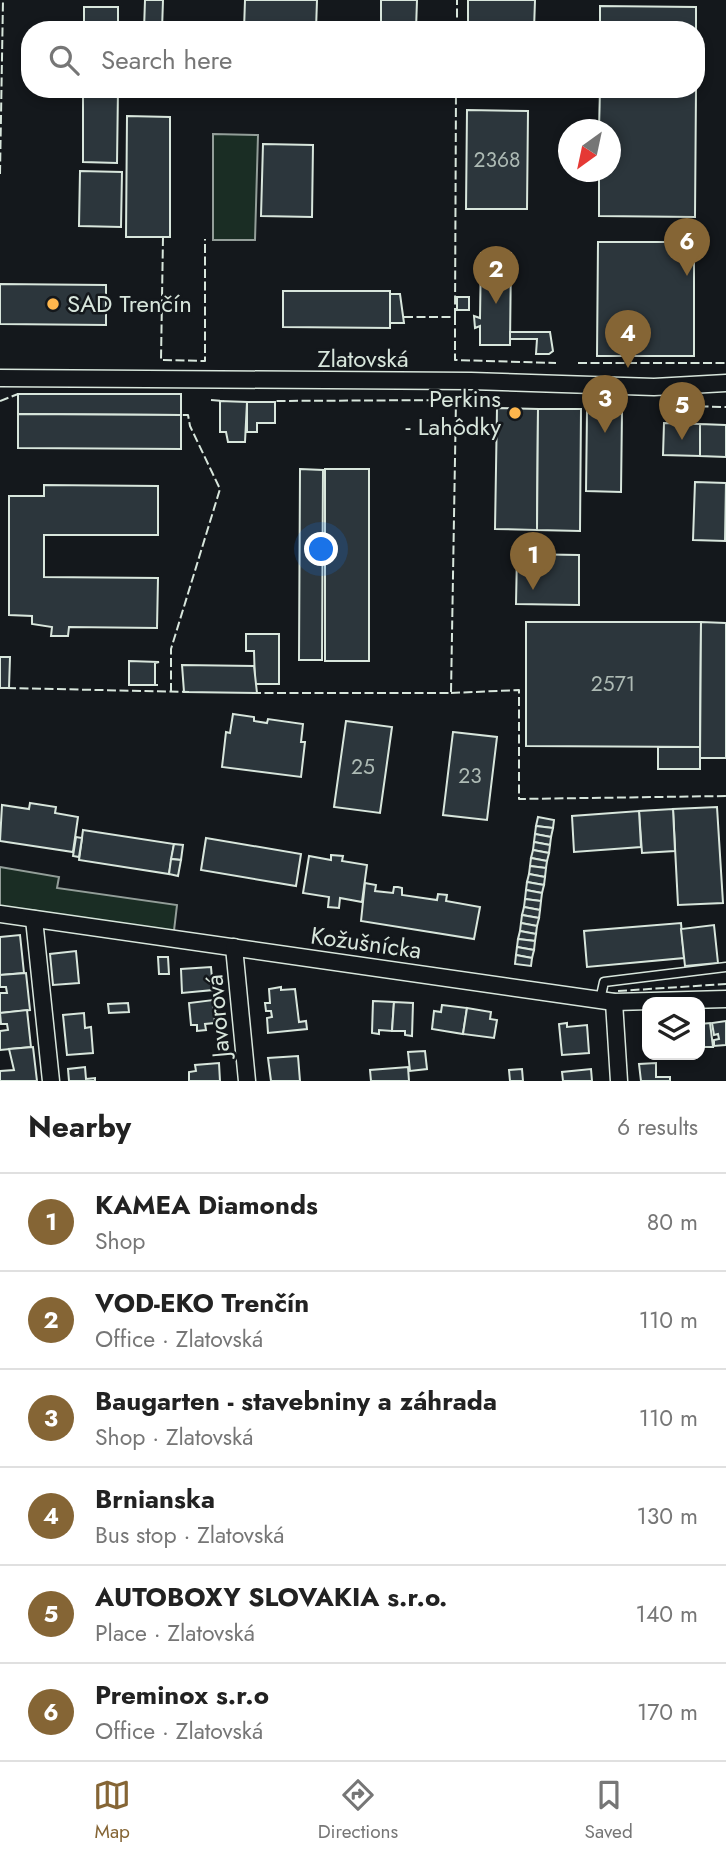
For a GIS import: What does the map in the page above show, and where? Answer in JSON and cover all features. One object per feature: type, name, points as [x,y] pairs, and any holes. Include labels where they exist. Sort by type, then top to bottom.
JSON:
[{"type":"street","name":"Zlatovská","points":[[0,378],[364,383],[471,381],[654,387],[726,383]]},
{"type":"street","name":"Kožušnícka","points":[[0,914],[607,1001],[726,999]]},
{"type":"street","points":[[34,919],[51,1081]]},
{"type":"street","name":"Javorová","points":[[234,947],[247,1081]]},
{"type":"street","points":[[607,1001],[619,1081]]},
{"type":"lane","points":[[607,1001],[604,982],[726,967]]},
{"type":"green space","points":[[213,134],[258,135],[255,240],[213,240]]},
{"type":"green space","points":[[0,867],[59,877],[57,888],[177,905],[173,939],[0,915]]},
{"type":"building","points":[[145,0],[163,0],[162,21],[144,21]]},
{"type":"building","points":[[245,0],[317,0],[316,21],[244,21]]},
{"type":"building","points":[[381,0],[417,0],[416,21],[381,21]]},
{"type":"building","points":[[468,0],[535,0],[534,21],[468,21]]},
{"type":"building","points":[[600,6],[696,7],[696,21],[600,21]]},
{"type":"building","points":[[84,7],[118,7],[118,21],[84,21]]},
{"type":"building","points":[[83,98],[118,98],[117,163],[83,162]]},
{"type":"building","points":[[600,98],[696,98],[695,217],[599,216],[599,182],[621,182],[621,119],[599,119]]},
{"type":"building","points":[[467,110],[528,111],[527,209],[466,209]]},
{"type":"building","points":[[127,116],[170,117],[170,237],[126,237]]},
{"type":"building","points":[[263,144],[313,145],[312,217],[261,216]]},
{"type":"building","points":[[80,171],[122,172],[121,227],[79,226]]},
{"type":"building","points":[[598,242],[694,242],[694,356],[597,356]]},
{"type":"building","points":[[481,253],[511,253],[510,345],[480,345],[480,326],[475,328],[474,316],[480,318]]},
{"type":"building","name":"SAD Trenčín","points":[[0,284],[106,285],[106,325],[0,324]]},
{"type":"building","points":[[283,291],[390,291],[390,328],[283,327]]},
{"type":"building","points":[[390,294],[400,294],[404,323],[390,323]]},
{"type":"building","points":[[457,297],[469,297],[469,310],[457,310]]},
{"type":"building","points":[[510,332],[550,332],[553,351],[549,354],[536,354],[537,339],[510,339]]},
{"type":"building","points":[[18,394],[181,394],[181,415],[18,414]]},
{"type":"building","points":[[220,401],[247,402],[245,442],[228,442],[226,432],[220,432]]},
{"type":"building","points":[[247,402],[275,402],[275,423],[257,423],[257,432],[247,432]]},
{"type":"building","points":[[497,408],[538,409],[537,530],[495,529]]},
{"type":"building","points":[[538,409],[581,409],[580,531],[537,530]]},
{"type":"building","points":[[587,411],[622,411],[621,492],[586,491]]},
{"type":"building","points":[[18,414],[181,415],[181,449],[18,448]]},
{"type":"building","points":[[664,423],[700,424],[700,456],[663,455]]},
{"type":"building","points":[[700,424],[726,425],[726,457],[700,456]]},
{"type":"building","points":[[300,469],[323,470],[322,660],[299,660]]},
{"type":"building","points":[[325,469],[369,469],[369,661],[325,661]]},
{"type":"building","points":[[695,482],[726,483],[725,541],[693,540]]},
{"type":"building","points":[[44,485],[158,486],[158,535],[44,535],[44,577],[158,578],[157,628],[69,627],[68,636],[51,636],[52,627],[32,624],[32,616],[9,615],[9,496],[44,496]]},
{"type":"building","points":[[517,554],[579,555],[579,605],[516,604]]},
{"type":"building","points":[[526,622],[701,622],[700,747],[526,746]]},
{"type":"building","points":[[701,622],[726,623],[726,758],[700,758]]},
{"type":"building","points":[[246,634],[279,634],[279,684],[255,684],[254,651],[246,651]]},
{"type":"building","points":[[0,657],[10,657],[9,688],[0,688]]},
{"type":"building","points":[[129,661],[159,662],[155,663],[155,685],[129,685]]},
{"type":"building","points":[[182,665],[254,666],[257,693],[184,692]]},
{"type":"building","points":[[233,714],[254,717],[254,721],[267,723],[268,719],[303,724],[301,742],[305,742],[301,777],[222,767],[226,732],[230,733]]},
{"type":"building","points":[[346,721],[392,727],[380,813],[334,807]]},
{"type":"building","points":[[453,732],[497,737],[487,820],[443,815]]},
{"type":"building","points":[[658,747],[700,747],[700,769],[658,769]]},
{"type":"building","points":[[30,803],[56,807],[55,813],[78,817],[73,852],[0,841],[2,805],[29,809]]},
{"type":"building","points":[[717,807],[723,903],[678,905],[673,809]]},
{"type":"building","points":[[673,809],[675,851],[642,853],[639,811]]},
{"type":"building","points":[[639,811],[641,847],[574,852],[572,816]]},
{"type":"building","points":[[538,817],[554,820],[553,828],[536,826]]},
{"type":"building","points":[[536,826],[553,828],[551,837],[535,834]]},
{"type":"building","points":[[83,830],[174,844],[169,874],[79,860]]},
{"type":"building","points":[[535,834],[551,837],[550,845],[534,842]]},
{"type":"building","points":[[76,837],[82,838],[79,857],[73,856]]},
{"type":"building","points":[[206,838],[301,854],[296,886],[201,870]]},
{"type":"building","points":[[534,842],[550,845],[549,853],[533,850]]},
{"type":"building","points":[[174,844],[183,845],[181,860],[171,859]]},
{"type":"building","points":[[533,850],[549,853],[547,861],[531,858]]},
{"type":"building","points":[[331,855],[343,856],[342,861],[367,865],[362,902],[340,898],[339,908],[328,907],[329,897],[303,893],[309,856],[331,860]]},
{"type":"building","points":[[531,858],[547,861],[546,868],[530,866]]},
{"type":"building","points":[[171,859],[181,860],[178,876],[169,874]]},
{"type":"building","points":[[530,866],[546,868],[545,877],[529,874]]},
{"type":"building","points":[[529,874],[545,877],[544,885],[527,882]]},
{"type":"building","points":[[527,882],[544,885],[542,893],[526,890]]},
{"type":"building","points":[[365,883],[376,885],[375,891],[393,893],[394,887],[398,887],[402,888],[402,895],[437,900],[438,894],[447,895],[446,901],[480,907],[474,939],[361,921]]},
{"type":"building","points":[[526,890],[542,893],[541,901],[525,899]]},
{"type":"building","points":[[525,899],[541,901],[540,910],[524,907]]},
{"type":"building","points":[[524,907],[540,910],[539,918],[522,915]]},
{"type":"building","points":[[522,915],[539,918],[537,926],[521,923]]},
{"type":"building","points":[[521,923],[537,926],[536,934],[520,931]]},
{"type":"building","points":[[681,923],[684,958],[587,967],[584,931]]},
{"type":"building","points":[[714,925],[718,963],[685,966],[681,929]]},
{"type":"building","points":[[520,931],[536,934],[535,941],[518,939]]},
{"type":"building","points":[[20,935],[24,973],[0,975],[0,937]]},
{"type":"building","points":[[518,939],[535,941],[534,950],[517,947]]},
{"type":"building","points":[[517,947],[534,950],[532,958],[516,955]]},
{"type":"building","points":[[76,951],[79,983],[53,985],[50,954]]},
{"type":"building","points":[[516,955],[532,958],[531,966],[515,964]]},
{"type":"building","points":[[158,957],[168,957],[169,974],[159,974]]},
{"type":"building","points":[[211,967],[213,990],[182,993],[181,969]]},
{"type":"building","points":[[26,973],[30,1010],[0,1013],[0,993],[7,993],[6,987],[0,987],[0,975]]},
{"type":"building","points":[[281,987],[281,990],[295,989],[299,1022],[306,1021],[307,1029],[268,1033],[267,1018],[272,1017],[271,1011],[266,1011],[265,1003],[270,1003],[269,989]]},
{"type":"building","points":[[213,1000],[215,1023],[205,1024],[206,1030],[197,1031],[197,1025],[191,1025],[189,1003]]},
{"type":"building","points":[[373,1001],[394,1002],[392,1031],[379,1030],[379,1034],[372,1033]]},
{"type":"building","points":[[394,1002],[413,1003],[412,1036],[405,1035],[405,1031],[392,1031]]},
{"type":"building","points":[[128,1003],[129,1012],[109,1013],[108,1004]]},
{"type":"building","points":[[442,1005],[467,1008],[463,1034],[432,1029],[434,1011],[441,1012]]},
{"type":"building","points":[[467,1008],[491,1012],[490,1019],[497,1020],[494,1038],[463,1034]]},
{"type":"building","points":[[27,1010],[31,1047],[0,1050],[0,1031],[8,1030],[7,1024],[1,1024],[0,1013]]},
{"type":"building","points":[[84,1013],[85,1028],[91,1027],[93,1053],[67,1055],[63,1015]]},
{"type":"building","points":[[726,1021],[726,1045],[714,1046],[714,1040],[719,1039],[718,1034],[714,1035],[712,1023]]},
{"type":"building","points":[[567,1023],[567,1027],[587,1025],[589,1053],[562,1055],[559,1024]]},
{"type":"building","points":[[710,1023],[713,1047],[705,1047],[705,1024]]},
{"type":"building","points":[[33,1047],[37,1081],[0,1081],[0,1071],[14,1070],[9,1049]]},
{"type":"building","points":[[425,1051],[427,1069],[410,1071],[408,1052]]},
{"type":"building","points":[[298,1056],[300,1081],[271,1081],[268,1058]]},
{"type":"building","points":[[219,1063],[220,1081],[189,1081],[189,1072],[196,1071],[195,1065]]},
{"type":"building","points":[[656,1063],[656,1077],[670,1077],[670,1081],[641,1081],[639,1064]]},
{"type":"building","points":[[85,1067],[86,1079],[95,1078],[95,1081],[69,1081],[68,1069]]},
{"type":"building","points":[[408,1067],[409,1081],[371,1081],[370,1070]]},
{"type":"building","points":[[522,1069],[523,1081],[510,1081],[509,1070]]},
{"type":"building","points":[[591,1069],[592,1081],[563,1081],[562,1072]]},
{"type":"fence","points":[[0,174],[3,0]]},
{"type":"fence","points":[[457,0],[457,21]]},
{"type":"fence","points":[[455,317],[456,98]]},
{"type":"fence","points":[[163,237],[161,360],[205,361],[205,239]]},
{"type":"fence","points":[[404,317],[455,317],[455,360],[556,363]]},
{"type":"fence","points":[[578,363],[726,363]]},
{"type":"fence","points":[[0,401],[18,394]]},
{"type":"fence","points":[[211,400],[224,401]]},
{"type":"fence","points":[[252,693],[451,693],[456,400],[273,401]]},
{"type":"fence","points":[[680,424],[680,406],[726,407]]},
{"type":"fence","points":[[171,692],[171,649],[220,489],[190,426],[188,415],[181,415]]},
{"type":"fence","points":[[7,688],[189,692]]},
{"type":"fence","points":[[451,693],[519,690],[519,799],[726,796]]},
{"type":"fence","points":[[618,991],[726,984]]},
{"type":"place","name":"Preminox s.r.o","points":[[687,276]]},
{"type":"place","name":"SAD Trenčín","points":[[53,304]]},
{"type":"place","name":"VOD-EKO Trenčín","points":[[496,304]]},
{"type":"place","name":"Brnianska","points":[[628,368]]},
{"type":"place","name":"Perkins - Lahôdky","points":[[515,413]]},
{"type":"place","name":"Baugarten - stavebniny a záhrada","points":[[605,433]]},
{"type":"place","name":"AUTOBOXY SLOVAKIA s.r.o.","points":[[682,440]]},
{"type":"place","name":"KAMEA Diamonds","points":[[533,590]]}]
